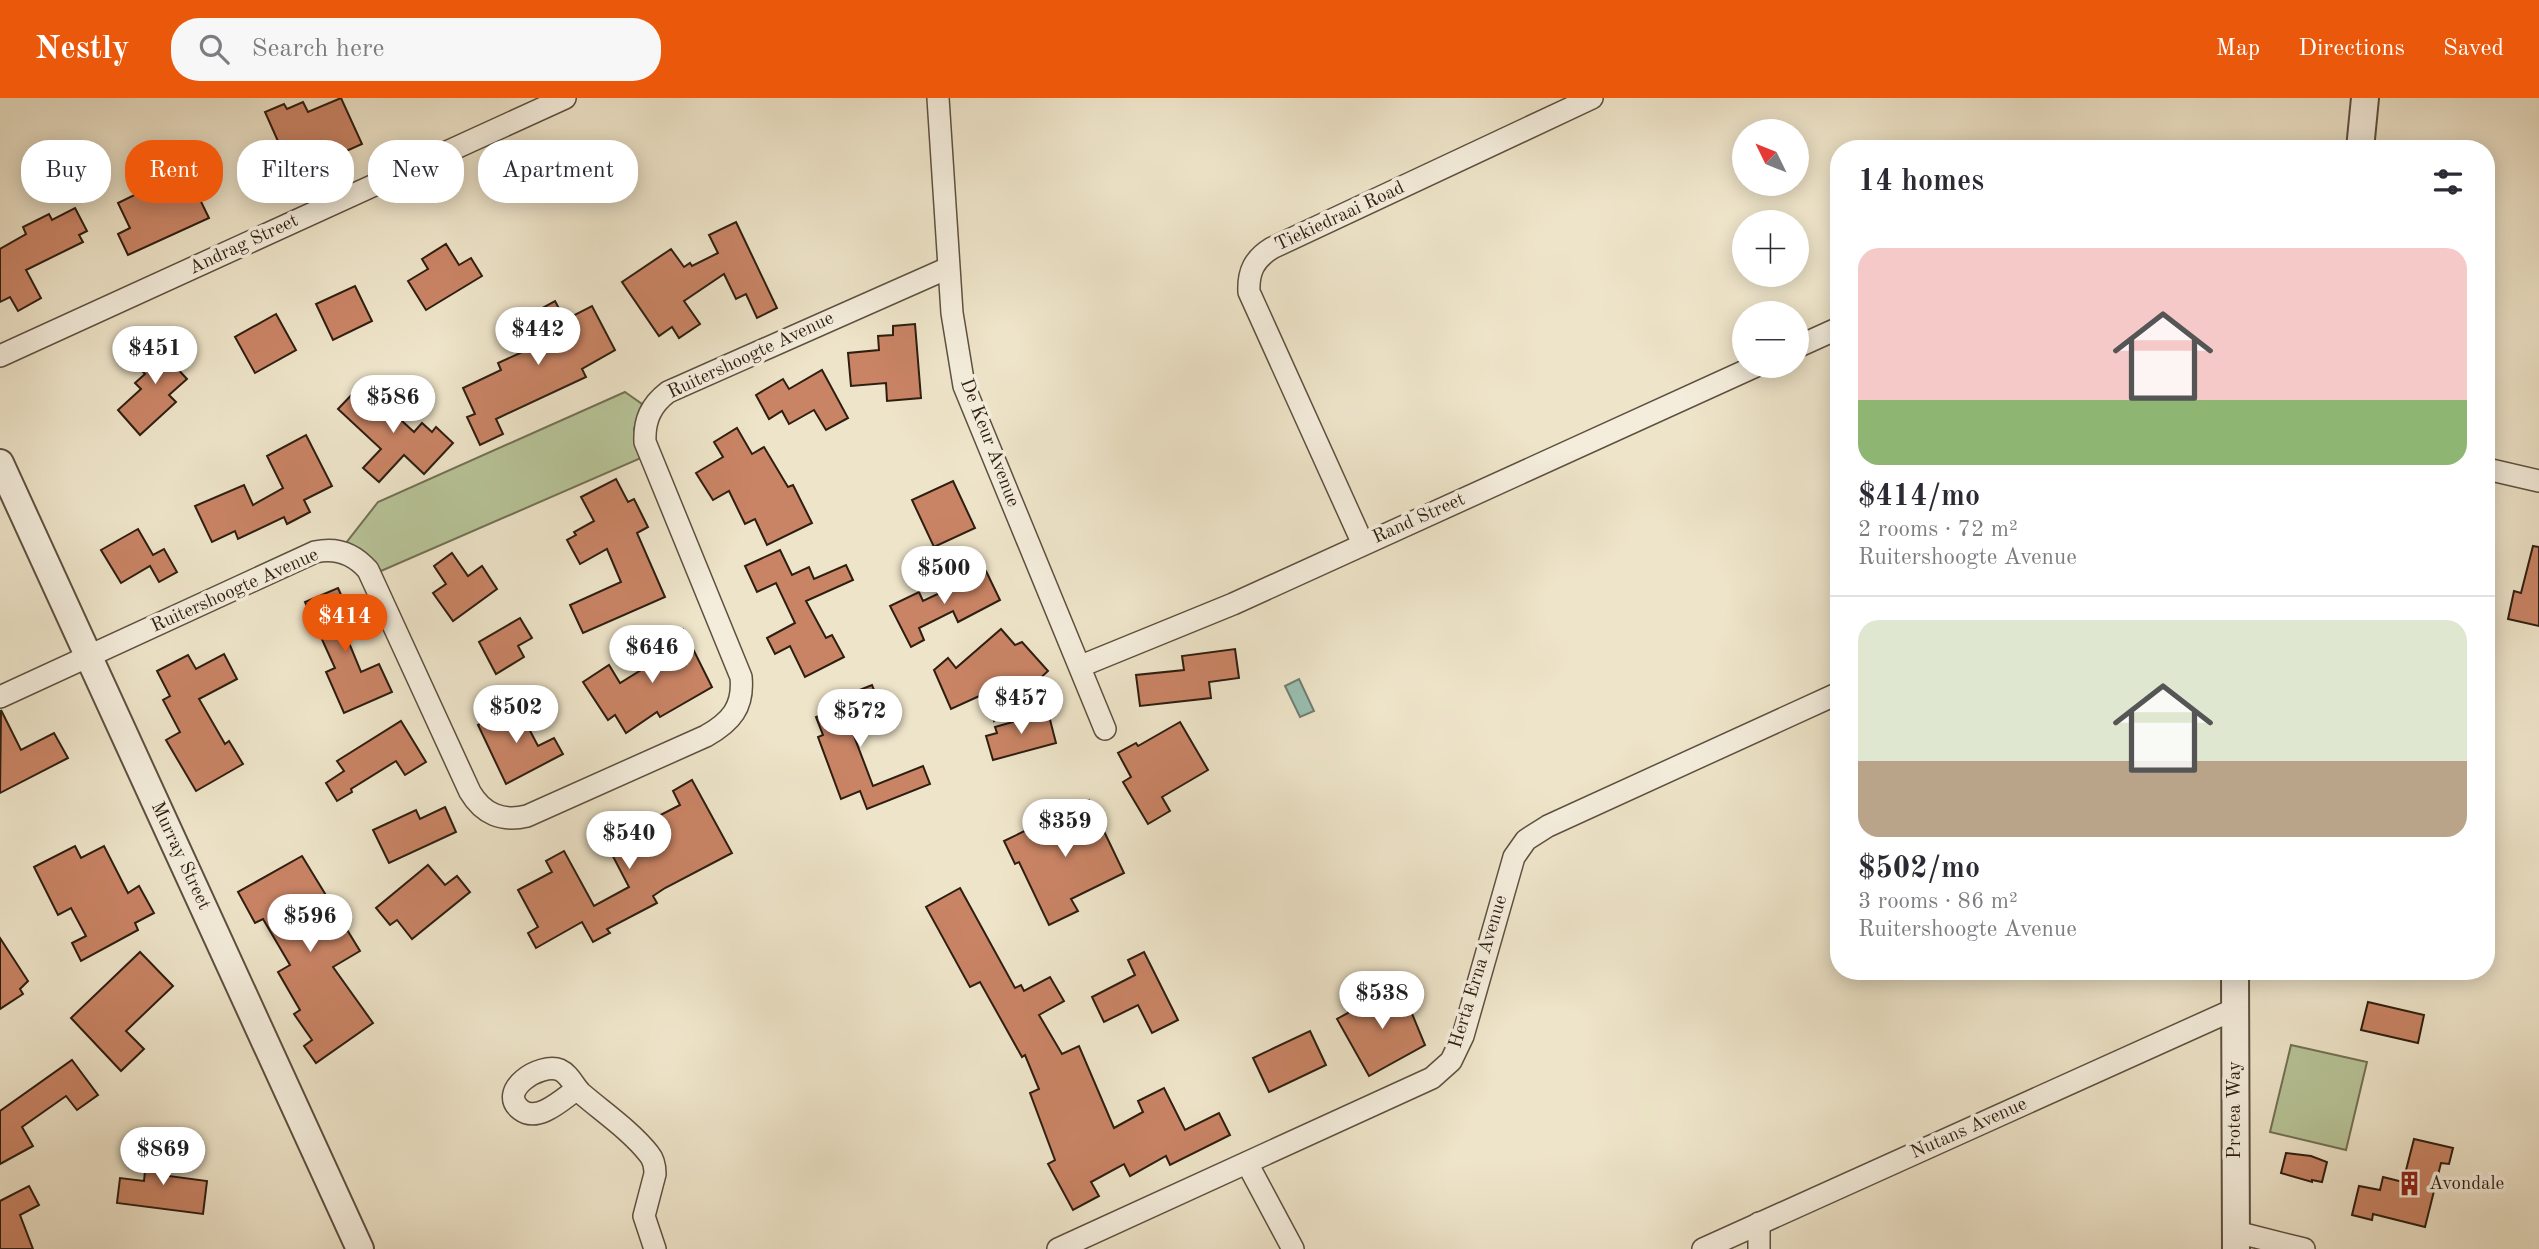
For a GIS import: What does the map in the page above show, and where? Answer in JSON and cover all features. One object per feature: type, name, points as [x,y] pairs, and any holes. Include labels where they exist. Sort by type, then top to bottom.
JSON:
[{"type":"street","name":"Andrag Street","points":[[0,356],[565,98]]},
{"type":"street","name":"De Keur Avenue","points":[[938,98],[948,268],[958,363],[964,386],[1105,729]]},
{"type":"street","name":"Tiekiedraai Road","points":[[1363,544],[1249,292],[1251,270],[1256,261],[1272,248],[1592,98]]},
{"type":"street","points":[[2361,140],[2365,98]]},
{"type":"street","name":"Ruitershoogte Avenue","points":[[0,697],[315,552],[335,550],[354,557],[368,570],[470,792],[490,813],[509,818],[527,816],[680,747],[728,722],[739,706],[741,677],[645,442],[648,415],[659,398],[680,386],[948,268]]},
{"type":"street","points":[[1809,342],[1830,332]]},
{"type":"street","name":"Rand Street","points":[[1081,666],[1233,604],[1732,377]]},
{"type":"street","name":"Murray Street","points":[[0,463],[360,1249]]},
{"type":"street","points":[[2495,471],[2539,481]]},
{"type":"street","name":"Herta Erna Avenue","points":[[1058,1249],[1421,1083],[1451,1061],[1463,1036],[1511,866],[1519,848],[1536,832],[1830,697]]},
{"type":"street","name":"Protea Way","points":[[2235,980],[2236,1241]]},
{"type":"street","name":"Nutans Avenue","points":[[1703,1249],[2235,1009]]},
{"type":"street","points":[[577,1089],[652,1159],[655,1174],[644,1216],[655,1249]]},
{"type":"street","points":[[1247,1163],[1293,1249]]},
{"type":"street","points":[[1759,1223],[1759,1249]]},
{"type":"street","points":[[2236,1241],[2304,1249]]},
{"type":"shaded area","points":[[625,392],[642,404],[634,429],[641,458],[381,571],[367,554],[346,543],[378,502]]},
{"type":"shaded area","points":[[1299,679],[1314,711],[1300,717],[1285,686]]},
{"type":"shaded area","points":[[2291,1045],[2367,1062],[2346,1150],[2270,1132]]},
{"type":"building","points":[[341,98],[362,144],[354,148],[354,140],[277,140],[265,112],[284,104],[287,109],[303,102],[308,112]]},
{"type":"building","points":[[125,200],[125,203],[202,203],[209,218],[128,255],[118,234],[130,228],[118,203]]},
{"type":"building","points":[[75,208],[87,231],[79,235],[83,242],[26,270],[41,298],[18,311],[10,297],[0,302],[0,249],[26,234],[23,227],[49,214],[52,220]]},
{"type":"building","points":[[736,222],[777,308],[757,318],[746,294],[736,299],[724,274],[684,301],[700,324],[679,338],[672,327],[659,336],[622,282],[671,249],[684,267],[690,263],[692,266],[718,253],[709,235]]},
{"type":"building","points":[[446,244],[459,265],[471,258],[482,276],[426,310],[408,281],[428,269],[422,259]]},
{"type":"building","points":[[355,286],[372,321],[333,340],[316,304]]},
{"type":"building","points":[[555,301],[565,320],[592,306],[615,350],[582,369],[586,377],[496,419],[503,434],[480,445],[467,417],[475,414],[463,388],[501,370],[498,363],[540,344],[526,317]]},
{"type":"building","points":[[276,314],[296,350],[255,373],[235,337]]},
{"type":"building","points":[[915,324],[921,398],[887,401],[886,383],[851,386],[848,353],[879,350],[878,336],[893,335],[893,326]]},
{"type":"building","points":[[169,335],[187,354],[174,365],[187,379],[169,395],[176,402],[140,435],[118,410],[141,389],[135,383],[145,374],[136,364]]},
{"type":"building","points":[[822,370],[848,418],[826,430],[814,410],[789,424],[782,411],[769,419],[756,395],[783,379],[789,389]]},
{"type":"building","points":[[362,384],[414,432],[422,423],[432,432],[436,427],[453,443],[424,474],[404,455],[379,482],[363,468],[381,449],[338,409]]},
{"type":"building","points":[[737,428],[752,454],[764,447],[788,487],[793,485],[812,523],[767,545],[755,519],[745,524],[729,491],[713,500],[696,473],[723,457],[714,442]]},
{"type":"building","points":[[306,435],[332,486],[304,500],[310,512],[287,524],[284,517],[238,539],[235,531],[212,542],[195,506],[244,485],[253,505],[283,488],[267,456]]},
{"type":"building","points":[[616,479],[628,502],[634,499],[648,527],[637,533],[665,597],[583,633],[570,605],[621,582],[607,549],[580,564],[567,540],[576,535],[574,532],[594,521],[581,497]]},
{"type":"building","points":[[953,481],[975,528],[934,547],[912,500]]},
{"type":"building","points":[[138,529],[153,555],[164,549],[177,572],[159,582],[150,566],[121,583],[101,550]]},
{"type":"building","points":[[2533,546],[2539,547],[2539,626],[2508,619],[2514,591],[2521,593]]},
{"type":"building","points":[[780,550],[792,575],[809,567],[814,579],[846,565],[853,580],[806,601],[826,638],[832,635],[844,657],[805,677],[790,646],[775,654],[767,638],[795,623],[776,583],[757,592],[745,566]]},
{"type":"building","points":[[452,553],[468,576],[482,566],[497,589],[453,621],[433,593],[446,584],[434,566]]},
{"type":"building","points":[[986,571],[1000,600],[958,622],[953,611],[919,628],[924,640],[911,647],[890,606],[919,592],[923,601]]},
{"type":"building","points":[[338,588],[358,633],[347,638],[361,672],[379,664],[392,692],[344,713],[326,672],[335,668],[305,602]]},
{"type":"building","points":[[520,618],[532,638],[518,646],[524,657],[496,674],[479,642]]},
{"type":"building","points":[[683,629],[712,687],[660,717],[657,712],[626,733],[615,715],[608,720],[583,682],[609,665],[620,683],[662,657],[655,644]]},
{"type":"building","points":[[1001,629],[1015,645],[1022,642],[1048,671],[994,721],[986,693],[951,709],[934,670],[948,658],[956,668]]},
{"type":"building","points":[[1235,649],[1239,678],[1209,682],[1211,698],[1140,706],[1136,675],[1184,670],[1182,656]]},
{"type":"building","points":[[224,654],[237,679],[199,699],[225,744],[229,741],[243,764],[196,791],[166,740],[180,732],[163,700],[170,696],[157,671],[188,655],[196,669]]},
{"type":"building","points":[[872,685],[887,723],[854,736],[873,786],[923,766],[930,784],[867,809],[860,791],[841,799],[818,737],[823,735],[816,717],[827,713],[824,704]]},
{"type":"building","points":[[516,704],[538,746],[554,738],[563,754],[506,784],[478,725]]},
{"type":"building","points":[[1,710],[21,750],[54,733],[68,758],[0,793]]},
{"type":"building","points":[[1048,712],[1056,743],[993,760],[986,736],[997,733],[995,727]]},
{"type":"building","points":[[401,721],[426,762],[405,775],[396,761],[337,801],[326,783],[344,771],[337,761]]},
{"type":"building","points":[[1180,722],[1208,770],[1162,797],[1170,811],[1148,824],[1123,782],[1131,777],[1118,753],[1136,743],[1138,746]]},
{"type":"building","points":[[692,780],[732,853],[665,888],[653,896],[657,903],[607,929],[610,933],[593,942],[582,922],[536,948],[528,933],[538,927],[518,890],[552,872],[546,861],[564,851],[594,906],[629,887],[606,843],[680,805],[673,791]]},
{"type":"building","points":[[1089,800],[1124,873],[1071,899],[1078,911],[1049,925],[1019,862],[1015,864],[1004,841]]},
{"type":"building","points":[[445,807],[456,832],[389,863],[373,830],[416,810],[420,819]]},
{"type":"building","points":[[75,846],[81,858],[104,846],[128,893],[139,886],[154,913],[135,923],[138,930],[81,961],[72,943],[86,936],[71,908],[58,915],[34,867]]},
{"type":"building","points":[[302,856],[360,951],[333,967],[373,1023],[316,1063],[304,1046],[312,1040],[294,1014],[300,1010],[278,972],[290,965],[263,919],[255,923],[238,892]]},
{"type":"building","points":[[428,865],[445,885],[457,876],[470,892],[412,939],[397,920],[390,925],[376,908]]},
{"type":"building","points":[[960,888],[1015,988],[1021,985],[1024,991],[1050,977],[1064,1001],[1039,1015],[1062,1054],[1079,1046],[1114,1128],[1143,1112],[1138,1101],[1164,1088],[1185,1130],[1219,1113],[1230,1135],[1170,1165],[1166,1156],[1130,1176],[1124,1164],[1091,1182],[1099,1196],[1073,1210],[1048,1164],[1055,1160],[1030,1093],[1039,1089],[1025,1055],[1022,1057],[980,982],[970,987],[926,907]]},
{"type":"building","points":[[0,938],[28,981],[20,989],[23,994],[0,1009]]},
{"type":"building","points":[[140,952],[173,986],[126,1031],[144,1049],[121,1071],[71,1018]]},
{"type":"building","points":[[1144,952],[1178,1020],[1152,1033],[1138,1005],[1104,1022],[1092,997],[1135,975],[1128,960]]},
{"type":"building","points":[[1391,989],[1395,997],[1403,992],[1425,1045],[1369,1076],[1337,1019]]},
{"type":"building","points":[[2368,1002],[2424,1015],[2418,1043],[2361,1030]]},
{"type":"building","points":[[1310,1031],[1326,1065],[1269,1092],[1253,1058]]},
{"type":"building","points":[[72,1060],[98,1095],[77,1110],[66,1096],[22,1127],[33,1146],[0,1164],[0,1111]]},
{"type":"building","name":"Avondale","points":[[2414,1139],[2453,1148],[2449,1164],[2441,1163],[2425,1227],[2373,1214],[2372,1220],[2352,1215],[2359,1186],[2380,1190],[2383,1177],[2403,1182]]},
{"type":"building","points":[[148,1142],[166,1144],[161,1175],[207,1181],[203,1214],[117,1203],[120,1178],[144,1181]]},
{"type":"building","points":[[2286,1153],[2311,1156],[2327,1162],[2322,1182],[2312,1182],[2281,1173]]},
{"type":"building","points":[[29,1186],[39,1205],[20,1215],[33,1249],[0,1249],[0,1201]]},
{"type":"place","name":"Avondale","points":[[2409,1184]]}]
